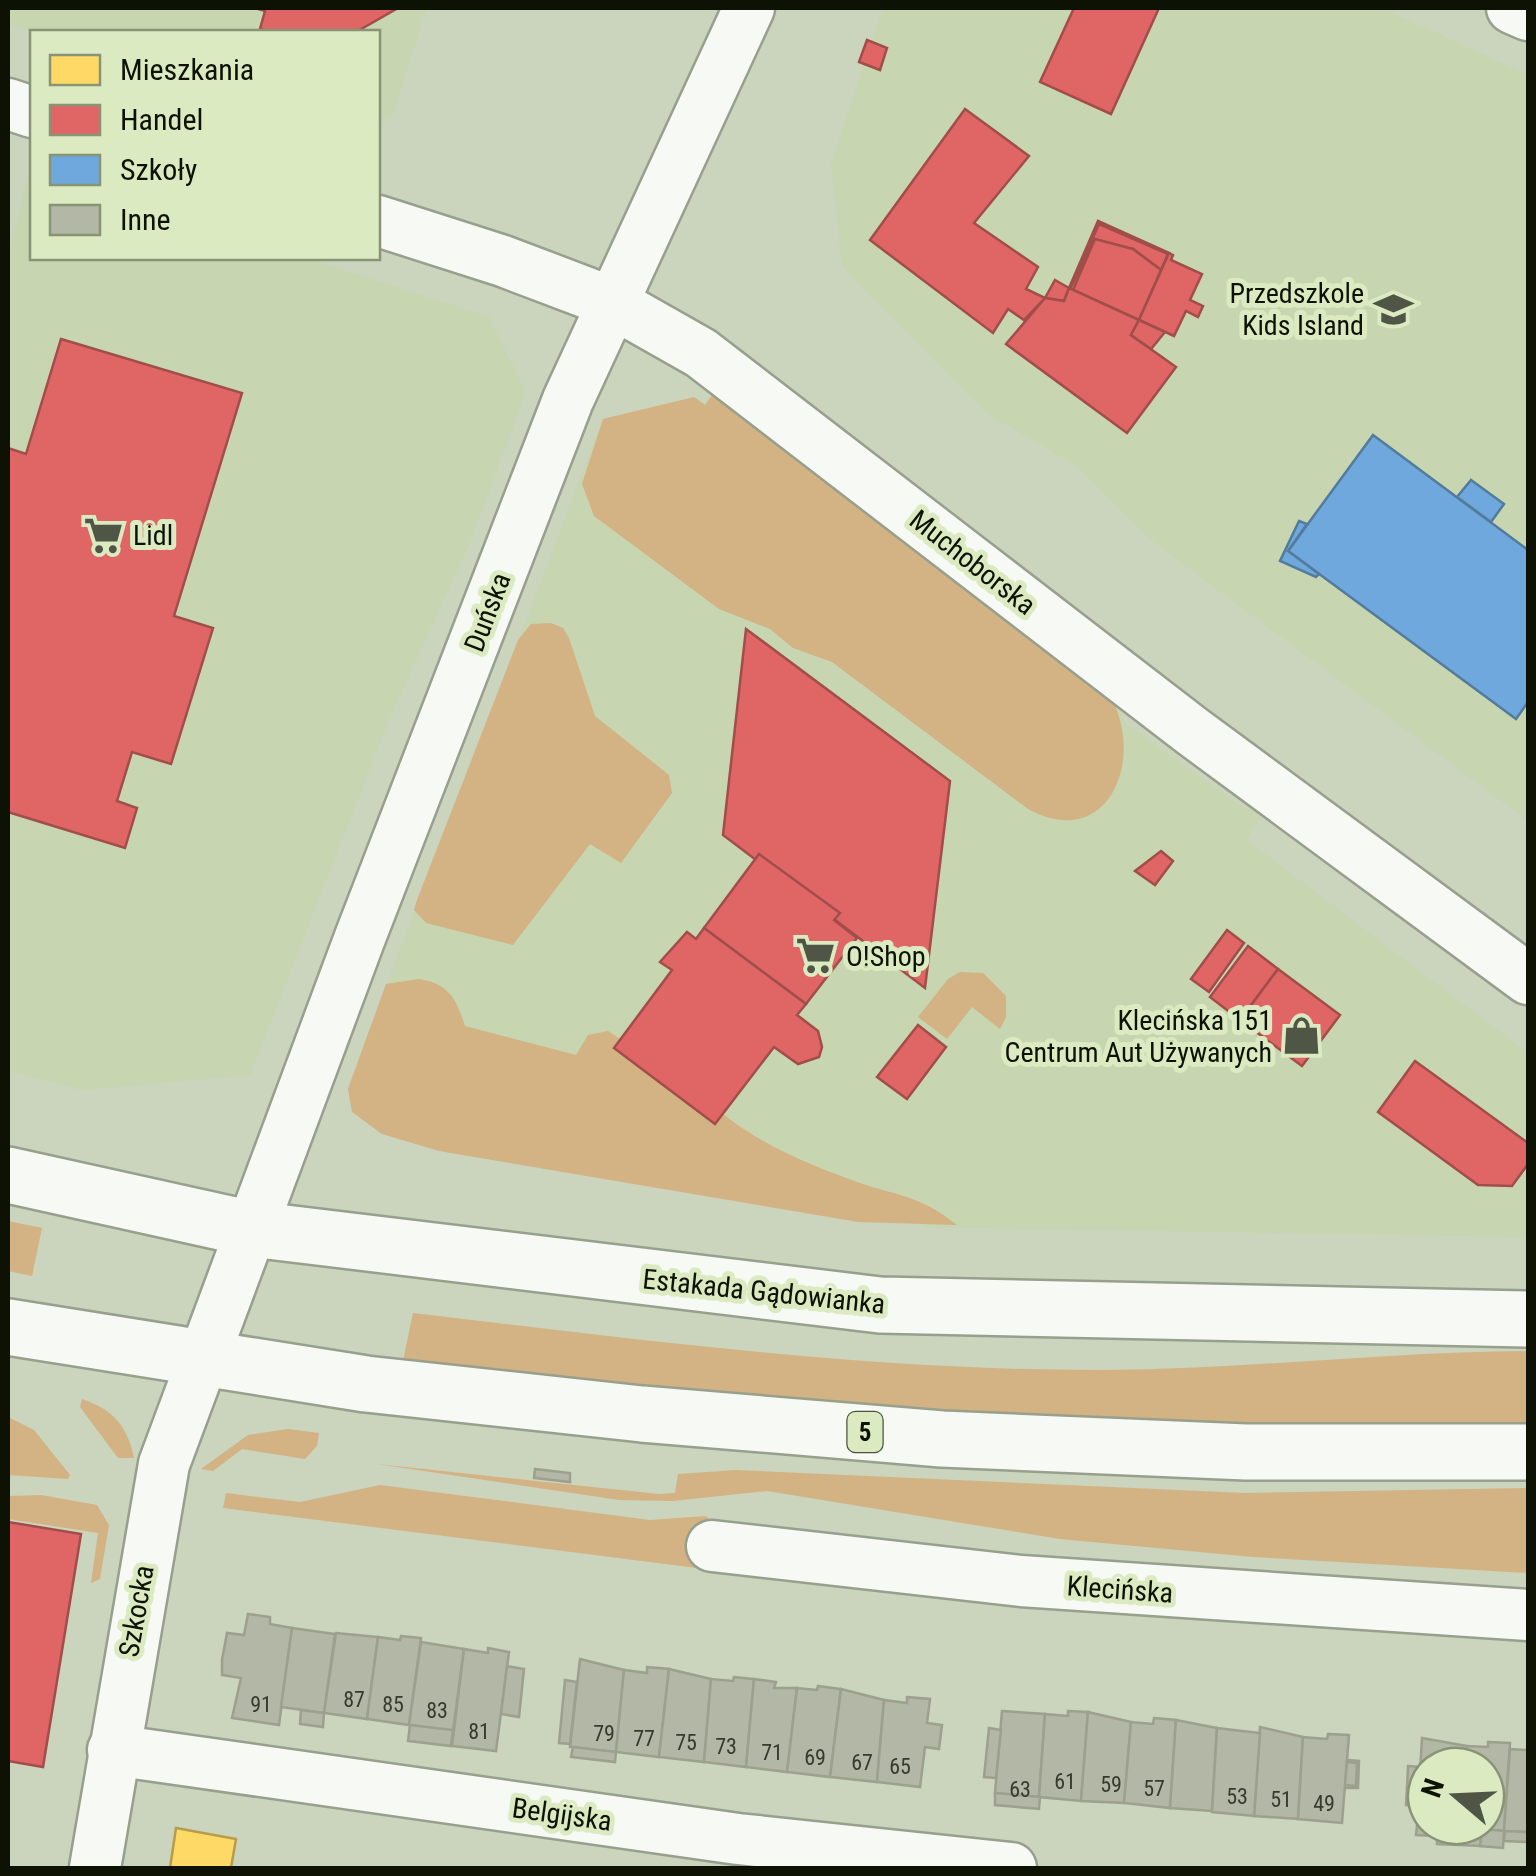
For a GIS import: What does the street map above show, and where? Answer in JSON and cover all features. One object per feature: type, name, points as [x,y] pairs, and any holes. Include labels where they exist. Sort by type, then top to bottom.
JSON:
[{"type":"main road","name":"Estakada Gądowianka","points":[[8,1176],[252,1229],[880,1305],[1528,1319]]},
{"type":"main road","name":"5","points":[[8,1327],[366,1384],[642,1414],[942,1439],[1246,1452],[1528,1452]]},
{"type":"street","name":"Duńska","points":[[205,1360],[366,922],[568,400],[749,8]]},
{"type":"street","points":[[1512,8],[1528,15]]},
{"type":"street","name":"Muchoborska","points":[[380,222],[504,260],[658,325],[725,370],[1221,752],[1528,979]]},
{"type":"street","name":"Szkocka","points":[[95,1868],[158,1482],[205,1360]]},
{"type":"street","name":"Klecińska","points":[[712,1546],[1021,1581],[1528,1615]]},
{"type":"street","name":"Belgijska","points":[[113,1750],[718,1836],[1011,1868]]},
{"type":"shaded area","points":[[8,8],[427,8],[392,117],[380,123],[380,30],[30,31],[8,24]]},
{"type":"shaded area","points":[[883,8],[1382,8],[1528,75],[1528,821],[1155,543],[1075,465],[986,413],[842,267],[831,163]]},
{"type":"shaded area","points":[[29,172],[30,260],[312,260],[489,317],[526,392],[471,540],[389,720],[250,1075],[81,1090],[8,1070],[8,258]]},
{"type":"shaded area","points":[[712,395],[1118,707],[1124,722],[1238,804],[1262,814],[1247,840],[1528,1053],[1528,1237],[928,1227],[362,1049],[603,419],[694,397],[705,405]]},
{"type":"shaded area","points":[[712,395],[1106,689],[1118,715],[1122,767],[1114,790],[1100,808],[1081,818],[1057,819],[1028,809],[832,662],[793,648],[770,629],[719,609],[594,516],[582,484],[603,419],[694,397],[705,405]]},
{"type":"shaded area","points":[[551,623],[563,628],[569,638],[595,716],[669,775],[672,793],[621,863],[590,844],[513,945],[426,923],[414,910],[417,900],[518,640],[531,624]]},
{"type":"shaded area","points":[[960,972],[983,973],[1006,996],[1006,1017],[1000,1029],[972,1007],[947,1039],[918,1017],[948,979]]},
{"type":"shaded area","points":[[419,979],[450,994],[465,1026],[576,1055],[588,1035],[608,1031],[620,1039],[614,1048],[714,1124],[723,1114],[788,1154],[922,1203],[957,1225],[858,1222],[439,1151],[382,1134],[352,1112],[348,1089],[386,984]]},
{"type":"shaded area","points":[[8,1221],[42,1228],[32,1276],[8,1271]]},
{"type":"shaded area","points":[[413,1313],[758,1352],[1019,1369],[1159,1369],[1528,1351],[1528,1424],[1177,1424],[791,1403],[403,1361]]},
{"type":"shaded area","points":[[82,1399],[111,1414],[127,1437],[134,1458],[118,1458],[80,1407]]},
{"type":"shaded area","points":[[8,1417],[34,1430],[70,1475],[68,1479],[8,1475]]},
{"type":"shaded area","points":[[288,1429],[319,1433],[317,1446],[305,1459],[242,1449],[213,1471],[201,1469],[248,1435]]},
{"type":"shaded area","points":[[377,1464],[659,1494],[675,1493],[678,1474],[736,1470],[1245,1493],[1528,1488],[1528,1573],[1253,1557],[1060,1539],[767,1491],[673,1501],[619,1500]]},
{"type":"shaded area","points":[[380,1485],[650,1520],[706,1516],[712,1523],[705,1569],[223,1508],[226,1493],[300,1502]]},
{"type":"shaded area","points":[[41,1495],[97,1505],[109,1525],[100,1579],[91,1583],[98,1533],[8,1519],[8,1496]]},
{"type":"building: Mieszkania","points":[[176,1828],[236,1839],[231,1868],[170,1868]]},
{"type":"building: Handel","points":[[255,8],[398,8],[360,30],[263,30],[260,29],[265,11]]},
{"type":"building: Handel","points":[[1074,8],[1159,8],[1111,114],[1040,82]]},
{"type":"building: Handel","points":[[867,40],[887,48],[880,70],[859,62]]},
{"type":"building: Handel","points":[[965,109],[1029,156],[974,223],[1038,267],[1026,289],[1045,298],[1024,320],[1008,309],[993,333],[870,240]]},
{"type":"building: Handel","points":[[1098,221],[1169,253],[1099,224],[1069,288]]},
{"type":"building: Handel","points":[[1099,224],[1168,254],[1161,270],[1133,249],[1131,252],[1095,239],[1071,288]]},
{"type":"building: Handel","points":[[1095,239],[1133,249],[1161,270],[1139,320],[1073,290]]},
{"type":"building: Handel","points":[[1169,253],[1173,255],[1171,260],[1202,274],[1190,300],[1203,306],[1198,317],[1186,311],[1174,336],[1139,320]]},
{"type":"building: Handel","points":[[1055,280],[1069,288],[1064,301],[1045,298]]},
{"type":"building: Handel","points":[[1069,288],[1139,320],[1131,335],[1176,367],[1127,433],[1006,344],[1045,298],[1064,301]]},
{"type":"building: Handel","points":[[1139,320],[1165,332],[1151,349],[1131,335]]},
{"type":"building: Handel","name":"Lidl","points":[[61,339],[242,393],[174,616],[213,628],[171,764],[132,752],[117,801],[137,808],[125,848],[8,812],[8,448],[26,454]]},
{"type":"building: Handel","points":[[746,629],[950,781],[925,988],[723,835]]},
{"type":"building: Handel","points":[[1161,851],[1173,861],[1155,885],[1135,871]]},
{"type":"building: Handel","points":[[759,854],[840,913],[834,920],[857,938],[806,1004],[704,928]]},
{"type":"building: Handel","points":[[704,928],[806,1004],[797,1015],[818,1031],[822,1047],[819,1057],[798,1064],[774,1047],[715,1124],[614,1048],[672,970],[660,962],[687,932],[696,939]]},
{"type":"building: Handel","points":[[1227,930],[1244,943],[1209,992],[1191,979]]},
{"type":"building: Handel","points":[[1248,946],[1278,969],[1240,1020],[1210,997]]},
{"type":"building: Handel","points":[[1278,969],[1340,1015],[1302,1066],[1240,1020]]},
{"type":"building: Handel","points":[[918,1025],[946,1047],[907,1099],[877,1077]]},
{"type":"building: Handel","points":[[1415,1061],[1528,1143],[1528,1164],[1512,1186],[1478,1185],[1378,1112]]},
{"type":"building: Handel","points":[[8,1522],[81,1534],[43,1767],[8,1761]]},
{"type":"building: Szkoły","points":[[1373,435],[1528,550],[1528,702],[1516,719],[1288,551]]},
{"type":"building: Szkoły","points":[[1471,480],[1504,504],[1491,522],[1457,497]]},
{"type":"building: Szkoły","points":[[1299,521],[1307,524],[1288,551],[1319,574],[1316,577],[1280,561]]},
{"type":"building: Inne","points":[[535,1469],[570,1473],[570,1482],[534,1478]]},
{"type":"building: Inne","points":[[248,1614],[270,1617],[270,1624],[292,1628],[279,1725],[232,1718],[241,1678],[222,1675],[222,1660],[227,1633],[244,1635]]},
{"type":"building: Inne","points":[[292,1628],[335,1634],[324,1713],[281,1707]]},
{"type":"building: Inne","points":[[336,1633],[378,1637],[367,1719],[324,1713]]},
{"type":"building: Inne","points":[[401,1636],[421,1638],[409,1725],[367,1719],[378,1637],[400,1640]]},
{"type":"building: Inne","points":[[421,1642],[464,1649],[453,1731],[409,1725]]},
{"type":"building: Inne","points":[[488,1648],[509,1652],[496,1751],[452,1746],[464,1649],[488,1653]]},
{"type":"building: Inne","points":[[580,1659],[624,1670],[616,1752],[570,1747]]},
{"type":"building: Inne","points":[[507,1666],[524,1669],[519,1717],[501,1714]]},
{"type":"building: Inne","points":[[647,1667],[669,1669],[659,1757],[616,1752],[624,1670],[647,1673]]},
{"type":"building: Inne","points":[[669,1669],[711,1679],[704,1762],[659,1757]]},
{"type":"building: Inne","points":[[734,1677],[754,1679],[746,1767],[704,1762],[711,1679],[733,1681]]},
{"type":"building: Inne","points":[[754,1679],[776,1682],[774,1688],[797,1688],[787,1772],[746,1767]]},
{"type":"building: Inne","points":[[565,1680],[577,1682],[570,1744],[559,1743]]},
{"type":"building: Inne","points":[[818,1686],[841,1689],[830,1777],[787,1772],[797,1688],[817,1690]]},
{"type":"building: Inne","points":[[841,1689],[884,1700],[877,1782],[830,1777]]},
{"type":"building: Inne","points":[[907,1697],[930,1699],[927,1723],[942,1725],[939,1749],[925,1747],[920,1787],[877,1782],[884,1700],[907,1703]]},
{"type":"building: Inne","points":[[301,1710],[324,1713],[323,1727],[300,1724]]},
{"type":"building: Inne","points":[[1002,1711],[1045,1714],[1039,1797],[995,1793]]},
{"type":"building: Inne","points":[[1068,1711],[1088,1712],[1081,1801],[1039,1797],[1045,1714],[1068,1716]]},
{"type":"building: Inne","points":[[1088,1712],[1131,1722],[1124,1803],[1081,1801]]},
{"type":"building: Inne","points":[[1154,1718],[1176,1720],[1170,1808],[1124,1803],[1131,1722],[1153,1724]]},
{"type":"building: Inne","points":[[1176,1720],[1217,1728],[1212,1811],[1170,1808]]},
{"type":"building: Inne","points":[[410,1725],[453,1730],[451,1746],[408,1741]]},
{"type":"building: Inne","points":[[1260,1727],[1303,1737],[1298,1819],[1254,1816]]},
{"type":"building: Inne","points":[[989,1728],[1001,1730],[996,1778],[984,1777]]},
{"type":"building: Inne","points":[[1217,1728],[1260,1733],[1254,1816],[1212,1812]]},
{"type":"building: Inne","points":[[1328,1734],[1349,1735],[1342,1823],[1298,1819],[1303,1737],[1327,1739]]},
{"type":"building: Inne","points":[[1422,1738],[1467,1746],[1422,1746]]},
{"type":"building: Inne","points":[[1488,1742],[1510,1743],[1506,1802],[1506,1746],[1488,1746]]},
{"type":"building: Inne","points":[[573,1747],[616,1752],[615,1762],[571,1757]]},
{"type":"building: Inne","points":[[1510,1749],[1528,1750],[1528,1832],[1506,1831]]},
{"type":"building: Inne","points":[[1347,1760],[1359,1761],[1358,1788],[1345,1788],[1356,1786],[1357,1763]]},
{"type":"building: Inne","points":[[1347,1762],[1357,1763],[1356,1786],[1345,1785]]},
{"type":"building: Inne","points":[[995,1793],[1040,1797],[1039,1809],[995,1805]]},
{"type":"building: Inne","points":[[1506,1831],[1528,1832],[1528,1842],[1506,1841]]},
{"type":"place","name":"Przedszkole Kids Island","points":[[1394,309]]},
{"type":"place","name":"Lidl","points":[[103,535]]},
{"type":"place","name":"O!Shop","points":[[816,956]]},
{"type":"place","name":"Klecińska 151 Centrum Aut Używanych","points":[[1302,1036]]}]
